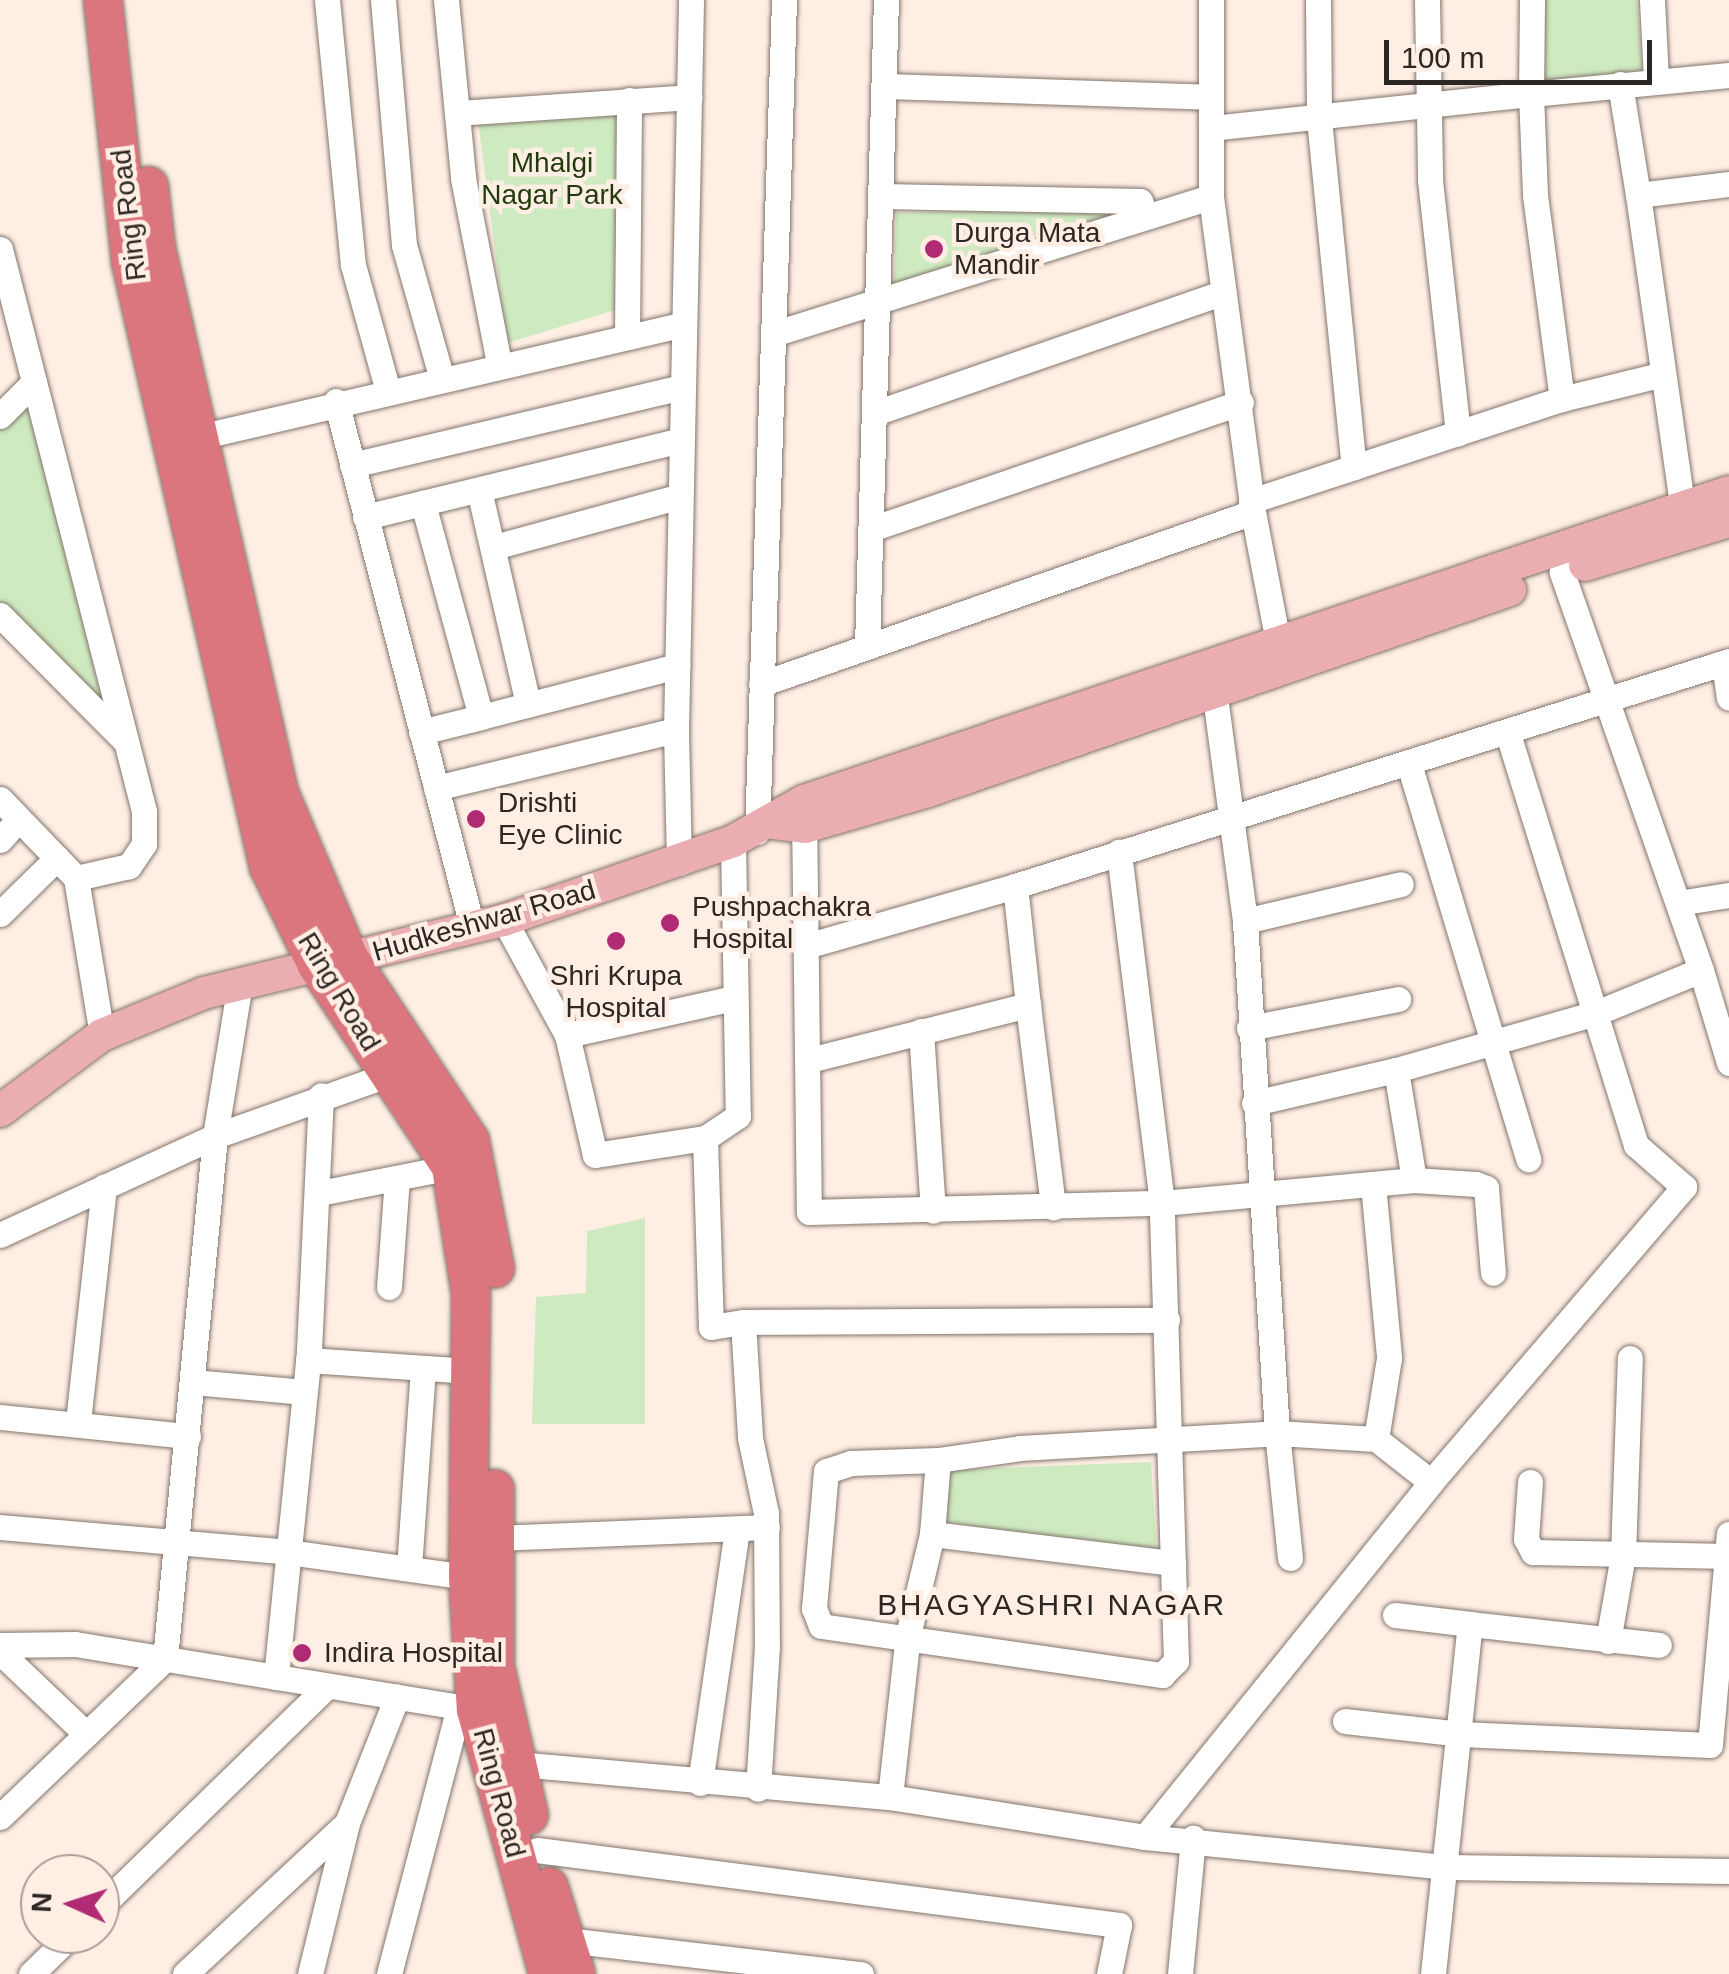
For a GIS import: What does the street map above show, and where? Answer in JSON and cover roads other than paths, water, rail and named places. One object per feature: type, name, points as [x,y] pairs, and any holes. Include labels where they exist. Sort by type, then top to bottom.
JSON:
[{"type":"highway","name":"Ring Road","points":[[103,0],[131,262],[269,867],[333,962],[470,1142],[487,1207],[495,1264],[495,1667],[489,1730],[537,1850],[571,1957]]},
{"type":"highway","name":"Ring Road","points":[[127,0],[156,248],[279,793],[333,962],[390,1074],[451,1167],[468,1246],[468,1576],[489,1730],[548,1974]]},
{"type":"main road","points":[[1281,659],[1562,572],[1684,522],[1728,498]]},
{"type":"main road","points":[[1281,659],[1684,522]]},
{"type":"main road","name":"Hudkeshwar Road","points":[[0,1111],[102,1035],[240,984],[488,923],[679,863],[775,825],[1281,659]]},
{"type":"street","points":[[327,0],[353,266],[387,388]]},
{"type":"street","points":[[382,0],[399,211],[441,376]]},
{"type":"street","points":[[679,863],[676,730],[691,0]]},
{"type":"street","points":[[784,0],[761,684],[775,825],[806,946],[809,1212],[1162,1203],[1414,1180],[1486,1188],[1493,1273]]},
{"type":"street","points":[[867,646],[886,0]]},
{"type":"street","points":[[1211,0],[1211,197],[1252,507],[1281,659]]},
{"type":"street","points":[[1318,0],[1319,119],[1354,467]]},
{"type":"street","points":[[1426,0],[1426,107],[1458,433]]},
{"type":"street","points":[[1532,0],[1535,195],[1562,398]]},
{"type":"street","points":[[1652,0],[1656,80]]},
{"type":"street","points":[[454,1],[457,113],[499,364]]},
{"type":"street","points":[[1211,128],[1729,75]]},
{"type":"street","points":[[1620,84],[1684,522]]},
{"type":"street","points":[[884,86],[1211,97]]},
{"type":"street","points":[[457,113],[689,96]]},
{"type":"street","points":[[627,337],[629,100]]},
{"type":"street","points":[[1638,195],[1729,184]]},
{"type":"street","points":[[881,196],[1140,201],[1146,216]]},
{"type":"street","points":[[774,334],[1211,197]]},
{"type":"street","points":[[0,250],[8,316],[34,382],[144,811],[144,844],[129,866],[76,878]]},
{"type":"street","points":[[875,413],[1224,292]]},
{"type":"street","points":[[199,437],[387,388],[684,324]]},
{"type":"street","points":[[761,684],[1354,467],[1562,398],[1660,375]]},
{"type":"street","points":[[0,416],[34,382]]},
{"type":"street","points":[[352,465],[682,386]]},
{"type":"street","points":[[336,401],[436,788],[488,923],[568,1035],[595,1155],[706,1138],[738,1116],[734,998],[775,825]]},
{"type":"street","points":[[871,529],[1240,402]]},
{"type":"street","points":[[366,517],[681,440]]},
{"type":"street","points":[[479,490],[528,704]]},
{"type":"street","points":[[494,548],[680,496]]},
{"type":"street","points":[[423,503],[480,716]]},
{"type":"street","points":[[1562,572],[1702,970],[1720,996],[1729,1063]]},
{"type":"street","points":[[4,626],[126,742]]},
{"type":"street","points":[[806,946],[1508,734],[1726,662],[1729,698]]},
{"type":"street","points":[[420,732],[677,666]]},
{"type":"street","points":[[1214,681],[1245,921],[1260,1194],[1290,1558]]},
{"type":"street","points":[[436,788],[676,730]]},
{"type":"street","points":[[1145,1836],[1430,1482],[1684,1187],[1636,1145],[1508,734]]},
{"type":"street","points":[[1409,764],[1528,1160]]},
{"type":"street","points":[[0,799],[76,878],[102,1035]]},
{"type":"street","points":[[0,840],[19,819]]},
{"type":"street","points":[[1119,852],[1162,1203],[1167,1320],[1168,1440],[1176,1661],[1162,1675],[908,1635],[822,1626],[815,1618],[826,1471],[851,1463],[938,1460],[1020,1448],[1168,1440],[1277,1433],[1376,1438],[1430,1482]]},
{"type":"street","points":[[0,914],[57,858]]},
{"type":"street","points":[[1245,921],[1401,884]]},
{"type":"street","points":[[1015,886],[1054,1207]]},
{"type":"street","points":[[1678,903],[1729,895]]},
{"type":"street","points":[[1254,1103],[1396,1070],[1596,1012],[1702,970]]},
{"type":"street","points":[[0,1817],[165,1659],[215,1136],[240,984]]},
{"type":"street","points":[[568,1035],[734,998]]},
{"type":"street","points":[[1250,1028],[1398,999]]},
{"type":"street","points":[[809,1060],[1028,1005]]},
{"type":"street","points":[[921,1032],[933,1211]]},
{"type":"street","points":[[1396,1070],[1414,1180]]},
{"type":"street","points":[[0,1235],[215,1136],[321,1095],[390,1074]]},
{"type":"street","points":[[276,1677],[308,1360],[320,1193],[321,1095]]},
{"type":"street","points":[[706,1138],[711,1327],[743,1322],[1167,1320]]},
{"type":"street","points":[[320,1193],[451,1167]]},
{"type":"street","points":[[390,1287],[397,1178]]},
{"type":"street","points":[[1373,1184],[1390,1358],[1376,1438]]},
{"type":"street","points":[[78,1422],[104,1186]]},
{"type":"street","points":[[743,1322],[750,1438],[767,1528],[758,1788]]},
{"type":"street","points":[[1608,1641],[1623,1555],[1630,1358]]},
{"type":"street","points":[[308,1360],[471,1371]]},
{"type":"street","points":[[408,1568],[423,1368]]},
{"type":"street","points":[[192,1382],[305,1392]]},
{"type":"street","points":[[0,1417],[188,1436]]},
{"type":"street","points":[[890,1797],[908,1635],[932,1534],[938,1460]]},
{"type":"street","points":[[1345,1722],[1460,1734],[1719,1746],[1728,1548],[1623,1555],[1527,1548],[1530,1482]]},
{"type":"street","points":[[0,1527],[178,1540],[468,1576]]},
{"type":"street","points":[[495,1538],[767,1528]]},
{"type":"street","points":[[700,1783],[737,1529]]},
{"type":"street","points":[[932,1534],[1174,1563]]},
{"type":"street","points":[[1395,1615],[1660,1645]]},
{"type":"street","points":[[1433,1974],[1470,1624]]},
{"type":"street","points":[[0,1644],[75,1644],[397,1697],[489,1730],[700,1783],[890,1797],[1145,1836],[1445,1867],[1729,1871]]},
{"type":"street","points":[[0,1652],[86,1734]]},
{"type":"street","points":[[120,1888],[326,1687]]},
{"type":"street","points":[[310,1974],[347,1823],[397,1697]]},
{"type":"street","points":[[389,1974],[489,1730]]},
{"type":"street","points":[[185,1974],[347,1823]]},
{"type":"street","points":[[1180,1974],[1193,1838]]},
{"type":"street","points":[[537,1850],[1120,1925],[1108,1974]]},
{"type":"street","points":[[30,1974],[51,1954]]},
{"type":"street","points":[[571,1957],[861,1974]]},
{"type":"place","name":"Durga Mata Mandir","points":[[934,249]]},
{"type":"place","name":"Drishti Eye Clinic","points":[[476,819]]},
{"type":"place","name":"Pushpachakra Hospital","points":[[670,923]]},
{"type":"place","name":"Shri Krupa Hospital","points":[[616,941]]},
{"type":"place","name":"Indira Hospital","points":[[302,1653]]},
{"type":"district","name":"BHAGYASHRI NAGAR","points":[[1052,1605]]},
{"type":"park label","name":"Mhalgi Nagar Park","points":[[552,179]]}]
